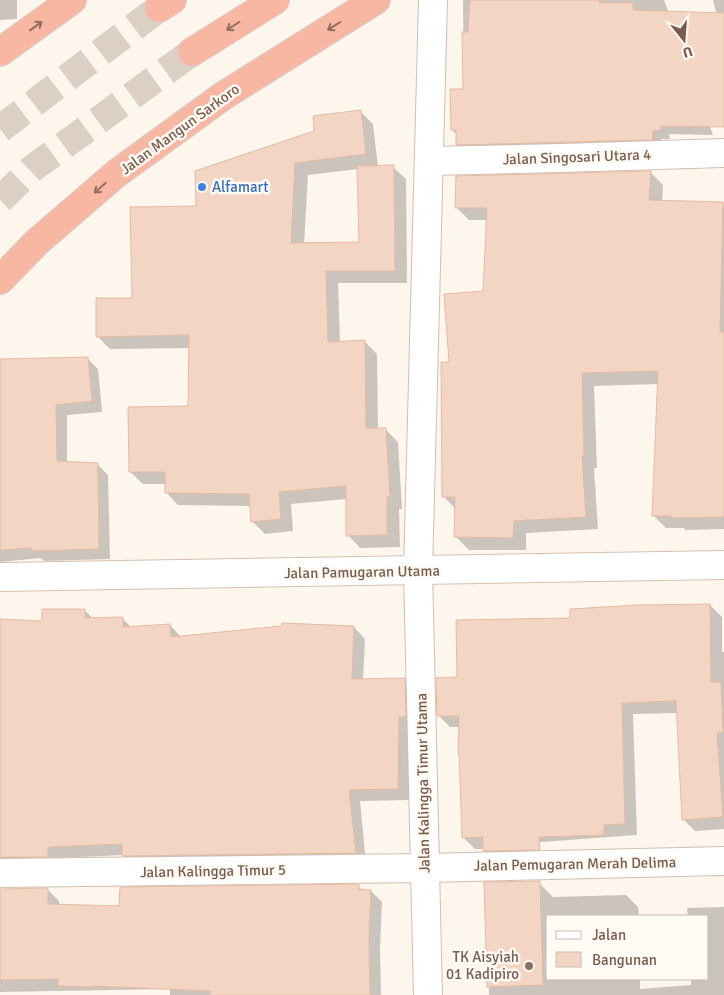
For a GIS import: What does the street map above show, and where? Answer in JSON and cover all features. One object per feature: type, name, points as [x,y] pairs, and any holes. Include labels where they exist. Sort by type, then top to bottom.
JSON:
[{"type":"highway","points":[[0,52],[72,0]]},
{"type":"highway","points":[[192,52],[275,0]]},
{"type":"highway","name":"Jalan Mangun Sarkoro","points":[[0,280],[38,242],[117,173],[224,96],[376,0]]},
{"type":"street","name":"Jalan Kalingga Timur Utama","points":[[428,995],[418,571],[433,0]]},
{"type":"street","name":"Jalan Singosari Utara 4","points":[[429,161],[724,153]]},
{"type":"street","name":"Jalan Pamugaran Utama","points":[[0,578],[724,565]]},
{"type":"street","name":"Jalan Pemugaran Merah Delima","points":[[426,868],[724,860]]},
{"type":"street","name":"Jalan Kalingga Timur 5","points":[[0,874],[426,868]]},
{"type":"building","points":[[470,0],[599,0],[599,3],[633,3],[633,10],[724,13],[724,127],[661,126],[661,130],[653,131],[652,140],[456,145],[456,130],[451,130],[450,89],[463,89],[462,32],[468,32]]},
{"type":"building","points":[[361,110],[366,154],[295,163],[291,243],[359,242],[357,166],[394,165],[395,271],[326,271],[328,342],[365,340],[366,428],[386,428],[390,497],[387,497],[387,535],[346,536],[346,486],[279,492],[281,519],[251,522],[249,494],[165,493],[165,472],[129,472],[128,407],[188,406],[189,335],[96,337],[96,298],[132,298],[130,207],[196,206],[195,171],[314,131],[313,116]]},
{"type":"building","points":[[651,171],[649,200],[723,202],[720,332],[724,332],[724,517],[671,518],[671,516],[652,516],[658,371],[582,373],[584,456],[582,456],[586,517],[514,521],[513,538],[454,537],[455,497],[442,497],[441,362],[449,362],[444,294],[483,291],[487,208],[455,208],[456,176]]},
{"type":"building","points":[[88,357],[92,401],[56,405],[57,461],[98,463],[99,549],[32,551],[32,548],[0,550],[0,359]]},
{"type":"building","points":[[710,604],[711,682],[721,682],[723,732],[717,733],[723,817],[682,820],[676,701],[622,703],[625,824],[604,825],[604,835],[539,837],[540,850],[483,851],[483,837],[462,838],[458,753],[459,716],[437,716],[436,678],[457,677],[456,620],[570,618],[570,609],[639,605]]},
{"type":"building","points":[[42,609],[85,609],[85,618],[123,617],[123,627],[170,624],[171,637],[282,626],[282,623],[354,626],[352,679],[405,678],[406,717],[399,717],[398,789],[349,790],[356,853],[122,856],[122,844],[48,847],[48,857],[0,857],[0,619],[42,621]]},
{"type":"building","points":[[540,881],[543,985],[487,987],[484,882]]},
{"type":"building","points":[[359,884],[359,889],[371,890],[369,937],[370,995],[210,995],[210,991],[58,986],[58,979],[0,980],[0,889],[48,888],[48,904],[119,906],[120,887]]},
{"type":"tunnel","points":[[0,129],[159,8]]},
{"type":"tunnel","points":[[0,200],[33,168],[192,52]]},
{"type":"place","name":"Alfamart","points":[[202,187]]},
{"type":"place","name":"TK Aisyiah 01 Kadipiro","points":[[529,966]]}]
